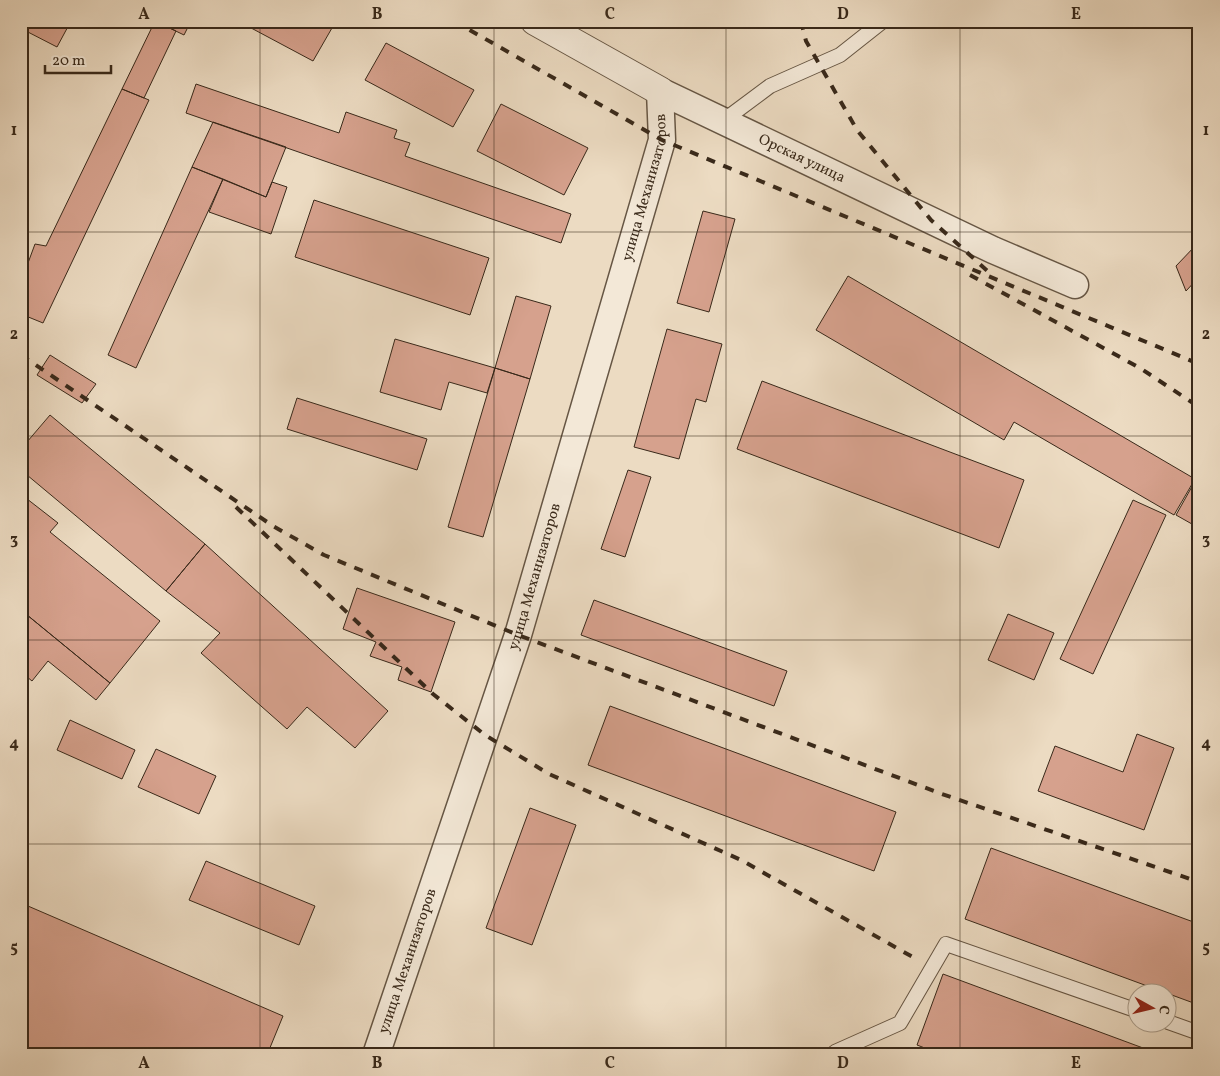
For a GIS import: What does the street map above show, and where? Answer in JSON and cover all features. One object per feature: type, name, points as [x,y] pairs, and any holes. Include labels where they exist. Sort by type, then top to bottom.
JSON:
[{"type":"street","name":"Орская улица","points":[[535,21],[660,91],[993,250],[1075,285]]},
{"type":"street","name":"улица Механизаторов","points":[[376,1055],[518,635],[662,140],[660,91]]},
{"type":"lane","points":[[724,121],[770,86],[840,55],[883,21]]},
{"type":"lane","points":[[834,1055],[835,1052],[900,1023],[946,944],[1128,1008]]},
{"type":"lane","points":[[1178,1026],[1199,1033]]},
{"type":"building","points":[[29,21],[71,21],[57,47],[24,30]]},
{"type":"building","points":[[155,21],[176,31],[144,98],[122,89]]},
{"type":"building","points":[[155,21],[191,21],[184,35]]},
{"type":"building","points":[[238,21],[336,21],[313,61]]},
{"type":"building","points":[[386,43],[474,90],[453,127],[365,80]]},
{"type":"building","points":[[196,84],[339,133],[346,112],[397,130],[394,138],[410,143],[405,156],[571,214],[561,243],[186,113]]},
{"type":"building","points":[[122,89],[149,100],[43,323],[21,314],[21,282],[35,244],[46,246]]},
{"type":"building","points":[[501,104],[588,148],[564,195],[477,151]]},
{"type":"building","points":[[213,122],[286,147],[266,197],[192,167]]},
{"type":"building","points":[[192,167],[223,179],[136,368],[108,355]]},
{"type":"building","points":[[223,179],[266,197],[272,182],[287,187],[271,234],[209,212]]},
{"type":"building","points":[[314,200],[489,258],[470,315],[295,257]]},
{"type":"building","points":[[703,211],[735,219],[709,312],[677,303]]},
{"type":"building","points":[[1197,244],[1199,277],[1186,291],[1176,266]]},
{"type":"building","points":[[848,276],[1195,479],[1174,515],[1014,422],[1004,440],[816,330]]},
{"type":"building","points":[[516,296],[551,306],[530,379],[495,368]]},
{"type":"building","points":[[667,329],[722,344],[706,402],[696,399],[679,459],[634,447]]},
{"type":"building","points":[[395,339],[495,368],[487,393],[449,382],[441,410],[380,392]]},
{"type":"building","points":[[50,355],[96,384],[82,403],[37,375]]},
{"type":"building","points":[[495,368],[530,379],[483,537],[448,527]]},
{"type":"building","points":[[762,381],[1024,480],[999,548],[737,449]]},
{"type":"building","points":[[297,398],[427,439],[417,470],[287,429]]},
{"type":"building","points":[[21,401],[27,404],[21,415]]},
{"type":"building","points":[[50,415],[205,544],[166,591],[21,470],[21,449]]},
{"type":"building","points":[[628,470],[651,477],[625,557],[601,549]]},
{"type":"building","points":[[1199,474],[1199,528],[1176,515]]},
{"type":"building","points":[[22,495],[58,523],[50,532],[160,621],[110,683],[21,610],[21,568],[25,564],[21,561]]},
{"type":"building","points":[[1133,500],[1166,515],[1093,674],[1060,659]]},
{"type":"building","points":[[205,544],[388,711],[355,748],[307,707],[287,729],[201,653],[220,633],[166,591]]},
{"type":"building","points":[[357,588],[455,622],[431,692],[398,680],[402,667],[370,656],[376,642],[343,629]]},
{"type":"building","points":[[594,600],[787,671],[774,706],[581,635]]},
{"type":"building","points":[[21,610],[110,683],[96,700],[48,661],[32,681],[21,672]]},
{"type":"building","points":[[1008,614],[1054,633],[1034,680],[988,660]]},
{"type":"building","points":[[610,706],[896,812],[874,871],[588,765]]},
{"type":"building","points":[[70,720],[135,750],[122,779],[57,750]]},
{"type":"building","points":[[1137,734],[1174,748],[1144,830],[1038,791],[1055,746],[1123,772]]},
{"type":"building","points":[[156,749],[216,776],[199,814],[138,787]]},
{"type":"building","points":[[530,808],[576,825],[532,945],[486,928]]},
{"type":"building","points":[[991,848],[1199,924],[1199,1005],[1178,997],[1178,984],[1142,984],[965,919]]},
{"type":"building","points":[[206,861],[315,906],[299,945],[189,900]]},
{"type":"building","points":[[21,903],[283,1016],[267,1055],[21,1055]]},
{"type":"building","points":[[943,974],[1162,1055],[943,1055],[917,1045]]},
{"type":"railway","points":[[454,21],[662,140],[1199,364]]},
{"type":"railway","points":[[801,21],[806,41],[857,130],[931,220],[992,275]]},
{"type":"railway","points":[[970,275],[1140,368],[1199,407]]},
{"type":"railway","points":[[21,355],[273,526],[324,555],[518,635],[942,794],[1199,882]]},
{"type":"railway","points":[[236,507],[433,694],[485,735],[549,774],[741,860],[918,960]]}]
